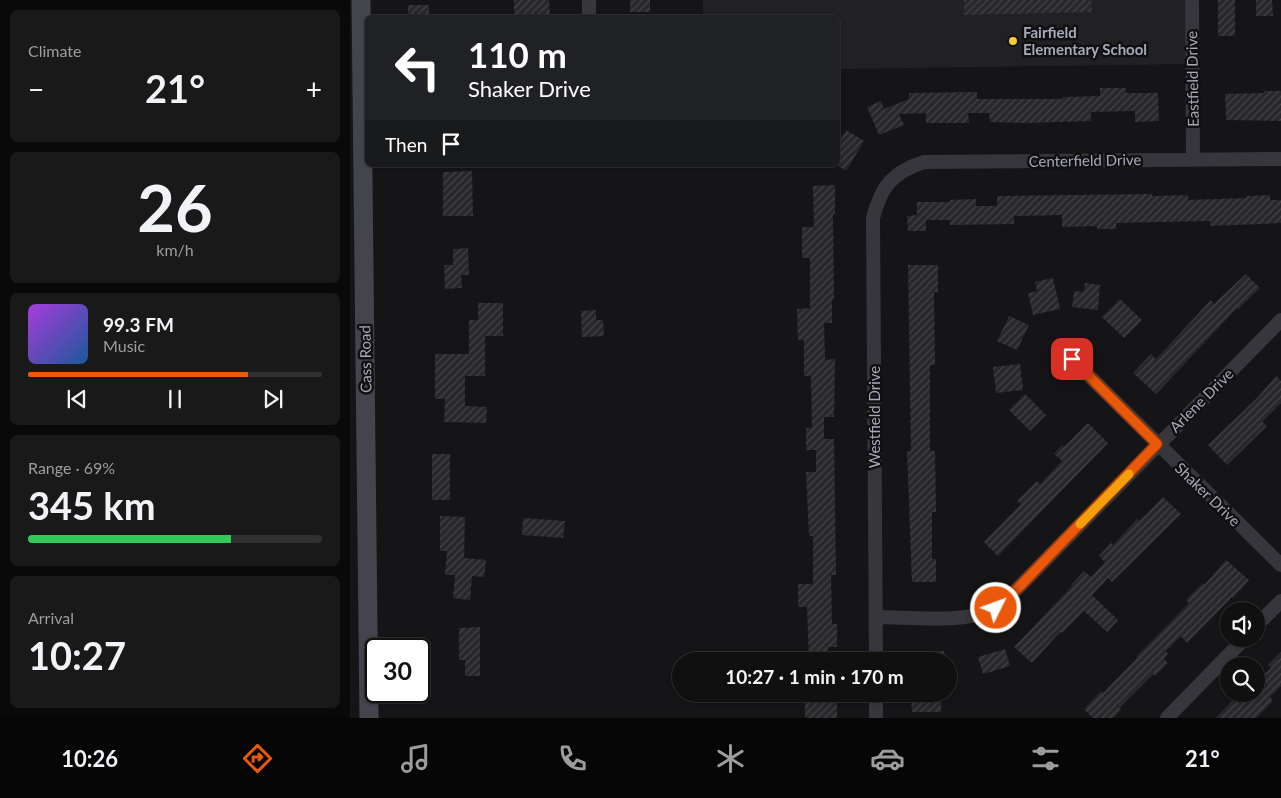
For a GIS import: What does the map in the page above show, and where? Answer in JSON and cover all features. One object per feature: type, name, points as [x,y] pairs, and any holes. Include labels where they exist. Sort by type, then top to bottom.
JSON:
[{"type":"street","name":"Cass Road","points":[[362,0],[369,718]]},
{"type":"street","points":[[589,0],[589,15]]},
{"type":"street","name":"Eastfield Drive","points":[[1192,0],[1193,159]]},
{"type":"street","name":"Centerfield Drive","points":[[893,178],[910,167],[924,162],[1281,158]]},
{"type":"street","name":"Westfield Drive","points":[[876,652],[873,218],[877,202],[885,187],[893,178]]},
{"type":"street","name":"Arlene Drive","points":[[876,616],[973,617],[996,608],[1017,589],[1157,444],[1281,320]]},
{"type":"street","name":"Shaker Drive","points":[[1072,359],[1281,565]]},
{"type":"street","points":[[1265,617],[1281,601]]},
{"type":"street","points":[[1167,718],[1236,647]]},
{"type":"street","points":[[876,702],[876,718]]},
{"type":"shaded area","name":"Fairfield Elementary School","points":[[703,0],[1188,0],[1189,64],[840,69],[840,15],[703,15]]},
{"type":"building","points":[[514,0],[549,0],[550,15],[514,15]]},
{"type":"building","points":[[630,0],[650,0],[650,12],[630,12]]},
{"type":"building","points":[[964,0],[1091,0],[1092,12],[964,15]]},
{"type":"building","points":[[1218,0],[1235,0],[1235,36],[1218,36]]},
{"type":"building","points":[[1256,0],[1272,0],[1273,16],[1256,16]]},
{"type":"building","points":[[408,5],[429,5],[429,15],[408,15]]},
{"type":"building","points":[[1100,88],[1126,88],[1126,93],[1158,93],[1159,121],[1135,122],[1135,111],[1091,112],[1091,121],[1025,123],[990,122],[989,113],[968,113],[969,123],[926,123],[926,113],[899,114],[904,125],[879,135],[867,107],[881,101],[884,109],[909,99],[909,93],[977,92],[977,99],[1063,99],[1063,97],[1100,96]]},
{"type":"building","points":[[1264,91],[1281,91],[1281,121],[1226,120],[1225,94],[1264,93]]},
{"type":"building","points":[[846,130],[864,141],[846,171],[840,167],[840,141]]},
{"type":"building","points":[[472,171],[473,216],[443,216],[443,172]]},
{"type":"building","points":[[835,185],[835,214],[833,214],[834,300],[832,300],[832,323],[824,323],[825,360],[835,359],[834,417],[824,417],[824,439],[834,439],[836,575],[831,575],[832,624],[837,624],[837,647],[828,647],[828,652],[809,652],[807,607],[798,607],[798,584],[813,584],[813,536],[809,536],[806,472],[816,472],[816,450],[806,450],[806,428],[812,428],[811,376],[804,376],[804,340],[798,340],[797,309],[810,308],[810,258],[802,258],[802,227],[814,227],[813,186]]},
{"type":"building","points":[[1152,194],[1152,196],[1188,195],[1188,200],[1247,198],[1247,196],[1270,195],[1270,200],[1281,200],[1281,223],[1210,226],[1210,221],[1116,223],[1116,229],[1097,229],[1097,226],[1062,227],[1062,215],[1014,216],[1014,224],[950,225],[950,220],[926,220],[926,231],[908,231],[907,216],[917,215],[917,202],[950,202],[950,200],[976,199],[976,206],[997,206],[997,196]]},
{"type":"building","points":[[468,248],[469,275],[461,275],[462,288],[445,289],[444,265],[453,265],[453,249]]},
{"type":"building","points":[[908,265],[938,265],[938,292],[934,292],[935,365],[930,365],[930,451],[935,451],[936,512],[932,512],[932,559],[936,559],[936,582],[912,582],[907,451],[911,451]]},
{"type":"building","points":[[1246,274],[1260,288],[1237,308],[1156,394],[1133,373],[1151,354],[1156,359],[1211,300],[1214,304]]},
{"type":"building","points":[[1053,278],[1060,309],[1033,315],[1028,293],[1037,291],[1035,282]]},
{"type":"building","points":[[1085,283],[1100,285],[1098,310],[1072,307],[1074,291],[1084,292]]},
{"type":"building","points":[[1120,299],[1142,320],[1124,338],[1102,317]]},
{"type":"building","points":[[478,303],[503,303],[503,336],[485,336],[485,376],[465,376],[465,406],[487,407],[486,423],[444,422],[445,399],[435,399],[435,354],[469,354],[469,320],[478,320]]},
{"type":"building","points":[[596,310],[596,320],[603,320],[604,336],[582,337],[581,311]]},
{"type":"building","points":[[1009,316],[1029,325],[1017,350],[997,341]]},
{"type":"building","points":[[1020,364],[1023,390],[996,393],[993,367]]},
{"type":"building","points":[[1276,376],[1281,381],[1281,403],[1262,422],[1267,426],[1227,465],[1208,445],[1257,398]]},
{"type":"building","points":[[1025,394],[1046,415],[1030,431],[1009,410]]},
{"type":"building","points":[[1088,423],[1108,443],[998,556],[984,542],[1021,504],[1017,501],[1037,481],[1040,484],[1062,461],[1054,454],[1062,445],[1064,447]]},
{"type":"building","points":[[432,454],[450,454],[450,500],[432,500]]},
{"type":"building","points":[[1163,497],[1181,514],[1112,582],[1108,578],[1092,595],[1118,620],[1107,632],[1084,611],[1062,633],[1060,632],[1032,663],[1014,647],[1084,571],[1091,577],[1105,562],[1099,556]]},
{"type":"building","points":[[440,516],[465,517],[464,558],[486,560],[484,577],[472,576],[470,600],[453,598],[455,575],[445,575],[447,551],[440,551]]},
{"type":"building","points":[[523,518],[565,521],[563,538],[522,535]]},
{"type":"building","points":[[1226,560],[1249,580],[1233,598],[1227,602],[1220,602],[1220,609],[1187,643],[1181,636],[1166,651],[1168,654],[1164,659],[1168,663],[1155,676],[1153,674],[1119,708],[1121,710],[1113,718],[1093,718],[1084,709],[1101,691],[1103,693],[1137,658],[1189,603],[1186,600],[1203,583],[1204,585]]},
{"type":"building","points":[[480,627],[480,676],[465,676],[465,660],[459,660],[459,628]]},
{"type":"building","points":[[1005,649],[1010,666],[983,674],[978,657]]},
{"type":"building","points":[[944,651],[944,652],[900,652]]},
{"type":"building","points":[[1281,652],[1281,686],[1270,697],[1273,701],[1256,718],[1216,718],[1231,702],[1265,702],[1265,674],[1271,668],[1268,665]]},
{"type":"building","points":[[805,702],[837,702],[837,718],[805,718]]},
{"type":"building","points":[[911,702],[941,702],[941,712],[912,712]]},
{"type":"slow traffic","points":[[1080,524],[1129,474]]},
{"type":"place","name":"Fairfield Elementary School","points":[[1013,41]]},
{"type":"route","points":[[996,608],[1017,589],[1157,444],[1072,359]]}]
